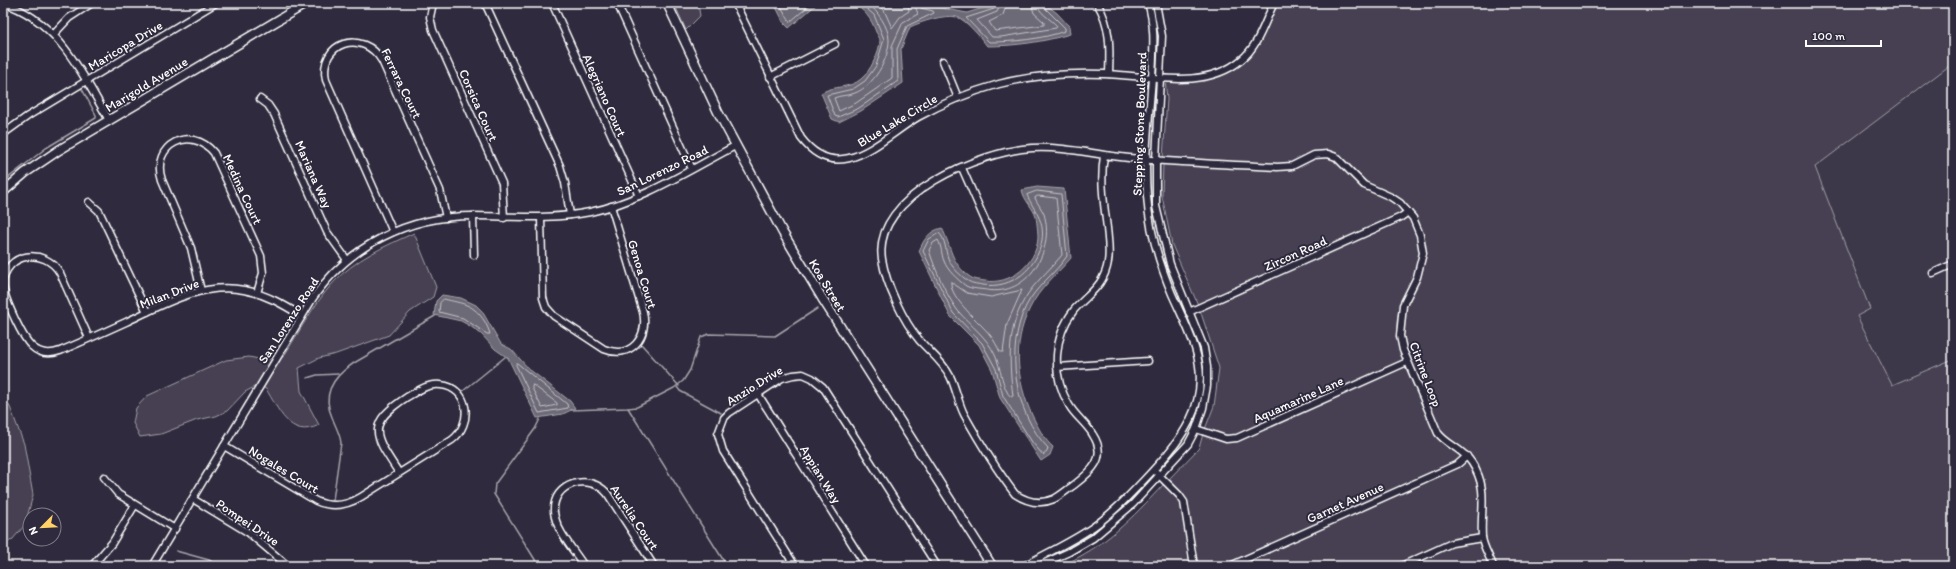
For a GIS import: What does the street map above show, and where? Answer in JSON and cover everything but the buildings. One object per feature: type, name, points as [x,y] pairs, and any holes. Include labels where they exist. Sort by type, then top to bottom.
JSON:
[{"type":"main road","name":"Marigold Avenue","points":[[3,192],[25,173],[59,150],[307,3]]},
{"type":"main road","name":"Koa Street","points":[[667,3],[735,146],[783,232],[822,298],[992,566]]},
{"type":"street","points":[[3,14],[5,3],[34,18],[54,34],[63,45],[109,120]]},
{"type":"street","points":[[54,34],[69,18],[92,3]]},
{"type":"street","name":"Maricopa Drive","points":[[3,134],[28,116],[216,3]]},
{"type":"street","name":"Corsica Court","points":[[433,3],[430,16],[433,30],[502,183],[504,218]]},
{"type":"street","points":[[486,3],[560,166],[565,183],[570,215]]},
{"type":"street","name":"Alegriano Court","points":[[552,3],[639,196]]},
{"type":"street","points":[[617,3],[692,169]]},
{"type":"street","name":"Blue Lake Circle","points":[[735,3],[770,77],[805,142],[819,154],[836,159],[848,159],[860,156],[917,118],[958,98],[1013,80],[1057,74],[1109,74],[1189,79],[1208,76],[1226,70],[1242,60],[1257,42],[1274,3]]},
{"type":"street","points":[[1097,3],[1107,24],[1110,38],[1109,74]]},
{"type":"street","name":"Stepping Stone Boulevard","points":[[1024,566],[1088,531],[1128,497],[1181,439],[1196,406],[1199,387],[1199,369],[1192,338],[1172,293],[1154,238],[1148,209],[1146,160],[1152,76],[1153,29],[1148,3]]},
{"type":"street","name":"Stepping Stone Boulevard","points":[[1038,566],[1069,552],[1112,523],[1160,476],[1188,444],[1196,429],[1204,408],[1207,386],[1207,367],[1204,348],[1170,264],[1162,235],[1155,195],[1162,36],[1156,3]]},
{"type":"street","name":"Ferrara Court","points":[[393,232],[326,80],[325,66],[329,56],[338,47],[346,43],[359,42],[368,46],[375,51],[382,61],[440,190],[446,218]]},
{"type":"street","points":[[770,77],[834,44]]},
{"type":"street","points":[[943,61],[958,98]]},
{"type":"street","name":"Mariana Way","points":[[260,99],[268,105],[274,114],[327,232],[347,260]]},
{"type":"street","name":"Medina Court","points":[[201,291],[191,248],[159,170],[161,159],[168,148],[178,141],[188,139],[201,142],[210,149],[217,158],[230,186],[262,261],[263,273],[257,293]]},
{"type":"street","name":"San Lorenzo Road","points":[[152,566],[302,316],[320,288],[347,260],[377,240],[393,232],[425,221],[473,216],[540,218],[570,215],[611,206],[639,196],[735,146]]},
{"type":"street","name":"Citrine Loop","points":[[1104,156],[1102,186],[1109,245],[1108,261],[1105,274],[1098,287],[1074,310],[1066,323],[1060,338],[1057,367],[1058,380],[1069,405],[1097,442],[1097,461],[1094,469],[1056,498],[1046,502],[1036,503],[1024,500],[1015,494],[964,413],[950,376],[919,340],[899,306],[882,260],[884,234],[889,222],[897,211],[922,189],[962,168],[1006,151],[1031,148],[1058,148],[1104,156],[1146,160],[1284,167],[1292,166],[1314,155],[1328,154],[1336,158],[1364,185],[1392,197],[1408,212],[1417,226],[1423,253],[1417,277],[1403,305],[1400,320],[1400,336],[1407,362],[1438,432],[1441,437],[1467,456],[1475,468],[1484,492],[1482,538],[1493,566]]},
{"type":"street","points":[[962,168],[992,236]]},
{"type":"street","points":[[89,202],[99,211],[147,312]]},
{"type":"street","name":"Genoa Court","points":[[540,218],[543,298],[546,307],[554,316],[604,349],[612,352],[621,351],[633,346],[639,341],[643,333],[645,323],[611,206]]},
{"type":"street","name":"Zircon Road","points":[[1189,312],[1401,217],[1408,212]]},
{"type":"street","points":[[473,216],[474,255]]},
{"type":"street","name":"Milan Drive","points":[[89,338],[60,273],[54,265],[48,260],[32,256],[18,260],[8,270],[3,284],[5,297],[23,338],[32,348],[42,352],[54,353],[89,338],[147,312],[201,291],[228,288],[257,293],[268,297],[302,316]]},
{"type":"street","points":[[1933,273],[1953,264]]},
{"type":"street","points":[[1057,367],[1148,361]]},
{"type":"street","name":"Aquamarine Lane","points":[[1196,429],[1226,439],[1237,438],[1407,362]]},
{"type":"street","name":"Anzio Drive","points":[[796,566],[719,444],[719,430],[724,418],[729,412],[782,378],[793,374],[806,375],[820,383],[937,566]]},
{"type":"street","name":"Nogales Court","points":[[224,446],[311,499],[326,504],[337,505],[352,502],[399,474],[452,440],[462,429],[467,416],[466,406],[462,397],[452,389],[438,384],[426,387],[391,408],[383,415],[378,429],[380,441],[399,474]]},
{"type":"street","name":"Appian Way","points":[[758,394],[866,566]]},
{"type":"street","name":"Garnet Avenue","points":[[1230,566],[1458,464],[1467,456]]},
{"type":"street","points":[[1154,470],[1184,502],[1194,566]]},
{"type":"street","points":[[104,477],[115,492],[175,529]]},
{"type":"street","name":"Aurelia Court","points":[[584,566],[557,522],[554,508],[557,498],[563,489],[575,483],[585,481],[595,483],[608,493],[654,566]]},
{"type":"street","name":"Pompei Drive","points":[[193,499],[259,540],[288,566]]},
{"type":"street","points":[[92,566],[112,542],[135,505]]},
{"type":"street","points":[[1401,566],[1452,543],[1482,538]]},
{"type":"shaded area","points":[[674,3],[698,3],[700,16],[686,30]]},
{"type":"shaded area","points":[[1277,3],[1953,3],[1953,63],[1815,167],[1870,309],[1857,316],[1892,385],[1953,359],[1953,566],[1496,566],[1485,537],[1486,492],[1483,480],[1471,456],[1440,431],[1406,349],[1403,335],[1406,306],[1420,277],[1426,253],[1423,234],[1412,211],[1402,201],[1366,183],[1338,156],[1330,152],[1314,152],[1291,164],[1278,165],[1163,158],[1167,99],[1165,80],[1192,80],[1206,78],[1230,70],[1241,63],[1251,54],[1260,42]]},
{"type":"shaded area","points":[[1953,63],[1953,359],[1892,385],[1857,316],[1870,309],[1815,167]]},
{"type":"shaded area","points":[[1315,157],[1327,157],[1334,160],[1362,187],[1390,199],[1404,212],[1198,305],[1172,245],[1162,196],[1163,163],[1284,170],[1293,168]]},
{"type":"shaded area","points":[[1407,216],[1415,230],[1417,237],[1419,245],[1419,261],[1414,277],[1402,300],[1399,311],[1397,332],[1404,361],[1236,436],[1227,437],[1205,429],[1214,406],[1219,368],[1200,310],[1402,220]]},
{"type":"shaded area","points":[[414,233],[436,287],[433,297],[410,312],[389,335],[336,354],[319,358],[299,368],[301,391],[319,425],[309,429],[300,428],[293,425],[280,413],[266,389],[262,387],[281,357],[284,356],[313,309],[333,283],[342,274],[361,260],[381,248]]},
{"type":"shaded area","points":[[249,357],[264,360],[273,358],[256,386],[245,392],[227,411],[216,416],[197,420],[161,434],[140,437],[133,423],[136,408],[147,396],[226,360]]},
{"type":"shaded area","points":[[1405,366],[1435,434],[1439,440],[1463,457],[1240,558],[1226,566],[1196,566],[1187,501],[1182,493],[1168,480],[1199,448],[1203,434],[1226,442],[1238,441]]},
{"type":"shaded area","points":[[3,397],[10,407],[24,444],[33,495],[30,507],[22,507],[22,528],[12,540],[3,544]]},
{"type":"shaded area","points":[[1466,460],[1476,478],[1480,496],[1480,536],[1451,541],[1394,566],[1236,566]]},
{"type":"shaded area","points":[[1164,484],[1181,503],[1191,566],[1061,566],[1092,549],[1117,531]]},
{"type":"shaded area","points":[[1480,541],[1490,566],[1407,566],[1453,545]]},
{"type":"water","points":[[774,3],[818,3],[789,28],[784,23]]},
{"type":"water","points":[[851,3],[916,3],[967,13],[999,3],[1044,3],[1057,13],[1069,26],[1070,34],[1029,43],[987,46],[969,25],[957,17],[952,16],[939,18],[920,23],[910,27],[901,49],[903,83],[861,111],[839,122],[832,119],[821,93],[831,89],[847,86],[861,79],[871,66],[880,45],[880,38],[872,22],[860,8]]},
{"type":"water","points":[[1037,187],[1064,189],[1071,258],[1043,288],[1034,301],[1024,322],[1020,337],[1019,366],[1024,395],[1041,433],[1053,447],[1050,455],[1041,461],[1000,398],[992,370],[979,345],[950,316],[919,251],[930,233],[942,228],[955,260],[963,271],[970,277],[977,280],[994,281],[1004,280],[1012,276],[1027,265],[1036,248],[1038,238],[1036,217],[1022,190]]},
{"type":"water","points":[[442,295],[461,298],[476,305],[482,311],[501,344],[511,349],[529,369],[570,401],[575,408],[563,414],[537,418],[508,358],[495,349],[481,334],[470,326],[461,321],[434,315],[436,301]]},
{"type":"waterway","points":[[3,182],[46,148],[96,118],[96,115],[82,89]]},
{"type":"waterway","points":[[571,410],[637,407],[674,388],[683,381],[690,370],[701,337],[709,334],[775,336],[818,308]]},
{"type":"waterway","points":[[333,500],[341,443],[339,433],[329,408],[328,400],[331,386],[335,379],[354,363],[435,316]]},
{"type":"waterway","points":[[642,345],[679,386]]},
{"type":"waterway","points":[[463,391],[505,357]]},
{"type":"waterway","points":[[307,378],[317,375],[338,374]]},
{"type":"waterway","points":[[677,387],[680,391],[721,413]]},
{"type":"waterway","points":[[628,408],[727,566]]},
{"type":"waterway","points":[[539,566],[494,494],[495,484],[535,429],[540,419]]},
{"type":"waterway","points":[[176,551],[209,560],[219,566]]}]
